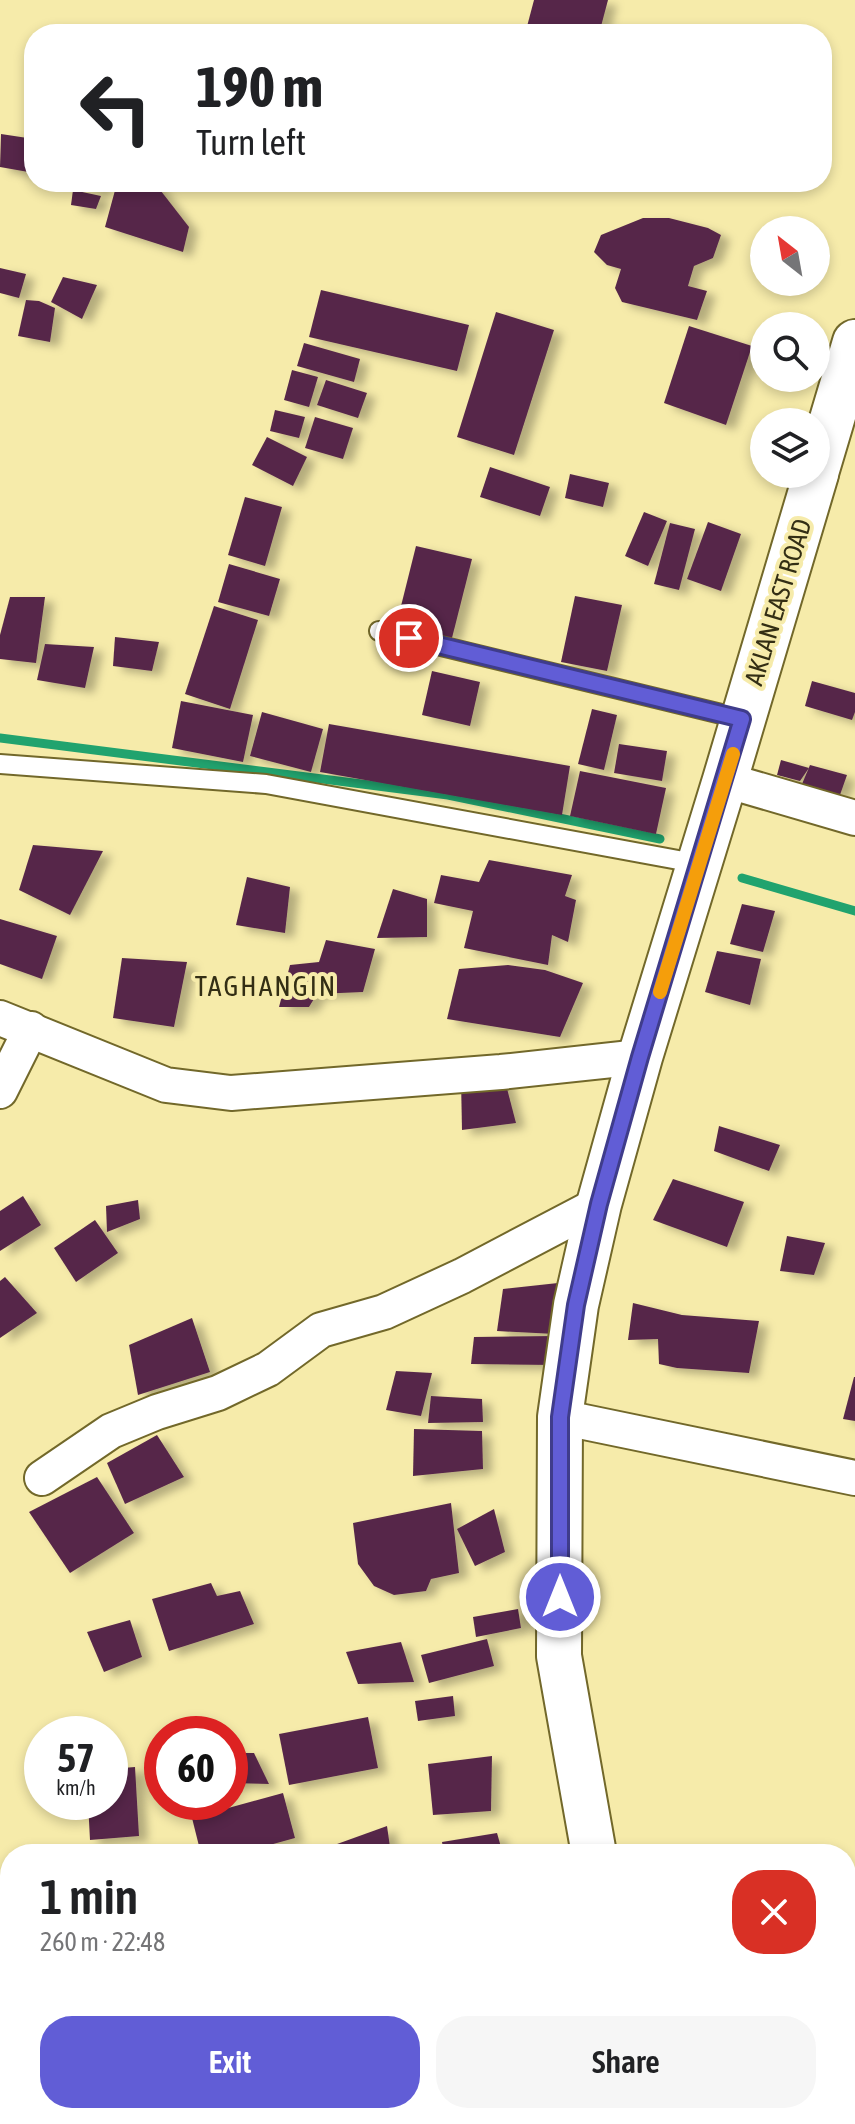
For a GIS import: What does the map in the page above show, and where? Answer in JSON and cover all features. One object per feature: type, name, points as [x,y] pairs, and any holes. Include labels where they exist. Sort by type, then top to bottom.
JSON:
[{"type":"main road","name":"AKLAN EAST ROAD","points":[[830,427],[855,342]]},
{"type":"main road","name":"AKLAN EAST ROAD","points":[[592,1844],[559,1656],[560,1417],[576,1305],[599,1204],[640,1057],[812,488]]},
{"type":"street","points":[[725,780],[855,818]]},
{"type":"street","points":[[0,1091],[15,1024],[166,1085],[231,1093],[486,1073],[640,1057]]},
{"type":"street","points":[[42,1478],[111,1431],[157,1412],[218,1393],[268,1369],[321,1330],[384,1312],[462,1276],[599,1204]]},
{"type":"street","points":[[560,1417],[855,1478]]},
{"type":"lane","points":[[379,631],[742,719]]},
{"type":"lane","points":[[0,764],[266,784],[700,864]]},
{"type":"building","points":[[534,0],[608,0],[602,24],[528,24]]},
{"type":"building","points":[[1,134],[24,137],[24,171],[0,167]]},
{"type":"building","points":[[73,192],[101,196],[96,209],[71,205]]},
{"type":"building","points":[[115,192],[162,192],[189,227],[183,252],[105,227]]},
{"type":"building","points":[[643,218],[669,218],[708,228],[721,235],[713,258],[694,266],[688,286],[707,291],[697,320],[622,302],[615,288],[621,269],[607,265],[594,252],[601,235]]},
{"type":"building","points":[[0,268],[26,274],[19,298],[0,293]]},
{"type":"building","points":[[63,277],[97,285],[82,319],[51,302]]},
{"type":"building","points":[[321,290],[469,325],[457,371],[309,337]]},
{"type":"building","points":[[26,300],[39,301],[55,308],[50,342],[18,336]]},
{"type":"building","points":[[496,312],[554,330],[514,455],[457,437]]},
{"type":"building","points":[[689,326],[750,345],[726,425],[664,403]]},
{"type":"building","points":[[304,343],[360,359],[354,382],[297,366]]},
{"type":"building","points":[[292,370],[318,377],[309,407],[284,400]]},
{"type":"building","points":[[326,380],[367,393],[358,418],[317,405]]},
{"type":"building","points":[[275,410],[305,417],[299,438],[270,431]]},
{"type":"building","points":[[315,417],[353,428],[343,459],[305,448]]},
{"type":"building","points":[[267,437],[307,457],[293,486],[252,465]]},
{"type":"building","points":[[490,467],[550,487],[540,516],[480,497]]},
{"type":"building","points":[[570,474],[609,483],[603,507],[565,498]]},
{"type":"building","points":[[245,497],[282,507],[265,566],[228,555]]},
{"type":"building","points":[[644,512],[667,521],[648,566],[625,556]]},
{"type":"building","points":[[708,522],[741,534],[721,591],[687,579]]},
{"type":"building","points":[[670,523],[695,529],[679,590],[654,584]]},
{"type":"building","points":[[416,546],[472,559],[452,638],[396,626]]},
{"type":"building","points":[[229,564],[280,579],[269,616],[218,602]]},
{"type":"building","points":[[575,596],[622,605],[607,671],[561,662]]},
{"type":"building","points":[[10,597],[45,597],[36,663],[0,659],[0,635]]},
{"type":"building","points":[[214,606],[258,620],[230,709],[185,694]]},
{"type":"building","points":[[115,637],[159,642],[152,671],[113,666]]},
{"type":"building","points":[[45,644],[94,647],[85,688],[37,680]]},
{"type":"building","points":[[432,671],[480,682],[470,726],[422,715]]},
{"type":"building","points":[[812,681],[855,693],[852,720],[805,706]]},
{"type":"building","points":[[181,701],[253,715],[243,762],[172,748]]},
{"type":"building","points":[[592,709],[617,715],[604,770],[578,764]]},
{"type":"building","points":[[262,712],[323,729],[311,772],[250,756]]},
{"type":"building","points":[[329,724],[570,766],[562,815],[320,772]]},
{"type":"building","points":[[619,744],[667,751],[662,781],[614,773]]},
{"type":"building","points":[[781,760],[809,768],[800,781],[777,775]]},
{"type":"building","points":[[810,765],[847,775],[840,795],[802,784]]},
{"type":"building","points":[[580,771],[666,788],[656,834],[570,816]]},
{"type":"building","points":[[33,845],[103,851],[70,915],[19,890]]},
{"type":"building","points":[[489,860],[572,875],[565,896],[576,900],[568,942],[552,935],[548,965],[464,948],[473,911],[434,903],[441,875],[479,882]]},
{"type":"building","points":[[247,877],[290,887],[285,933],[236,925]]},
{"type":"building","points":[[393,889],[427,899],[427,937],[377,938]]},
{"type":"building","points":[[742,904],[775,911],[763,952],[730,944]]},
{"type":"building","points":[[0,919],[57,936],[42,979],[0,964]]},
{"type":"building","points":[[326,940],[375,949],[363,992],[317,994],[309,1007],[279,1007],[290,965],[319,962]]},
{"type":"building","points":[[717,951],[761,959],[750,1005],[705,992]]},
{"type":"building","points":[[122,958],[187,962],[174,1027],[113,1018]]},
{"type":"building","points":[[508,965],[545,970],[583,983],[560,1037],[447,1019],[459,969]]},
{"type":"building","points":[[504,1077],[516,1123],[462,1130],[461,1080]]},
{"type":"building","points":[[719,1126],[780,1145],[769,1171],[714,1151]]},
{"type":"building","points":[[673,1179],[744,1202],[727,1247],[653,1220]]},
{"type":"building","points":[[23,1196],[41,1225],[0,1251],[0,1211]]},
{"type":"building","points":[[138,1200],[140,1219],[107,1232],[106,1206]]},
{"type":"building","points":[[95,1220],[118,1253],[76,1282],[54,1248]]},
{"type":"building","points":[[787,1236],[825,1243],[814,1275],[780,1271]]},
{"type":"building","points":[[5,1277],[37,1313],[0,1338],[0,1281]]},
{"type":"building","points":[[558,1283],[555,1334],[497,1331],[503,1289]]},
{"type":"building","points":[[633,1303],[682,1315],[759,1321],[749,1373],[659,1364],[658,1339],[628,1340]]},
{"type":"building","points":[[192,1318],[210,1372],[138,1395],[129,1345]]},
{"type":"building","points":[[554,1336],[553,1365],[471,1364],[474,1337]]},
{"type":"building","points":[[396,1371],[432,1373],[421,1416],[386,1410]]},
{"type":"building","points":[[855,1377],[855,1421],[843,1419]]},
{"type":"building","points":[[431,1396],[482,1399],[483,1422],[428,1423]]},
{"type":"building","points":[[414,1429],[482,1431],[483,1469],[413,1476]]},
{"type":"building","points":[[157,1435],[184,1477],[125,1504],[107,1463]]},
{"type":"building","points":[[97,1477],[134,1533],[70,1573],[29,1512]]},
{"type":"building","points":[[451,1503],[459,1573],[431,1579],[426,1591],[394,1595],[374,1586],[358,1564],[353,1523]]},
{"type":"building","points":[[494,1509],[505,1552],[475,1566],[457,1529]]},
{"type":"building","points":[[211,1583],[217,1596],[240,1591],[254,1624],[169,1651],[152,1599]]},
{"type":"building","points":[[518,1609],[521,1628],[476,1637],[473,1617]]},
{"type":"building","points":[[130,1620],[142,1657],[104,1672],[87,1632]]},
{"type":"building","points":[[487,1639],[494,1666],[429,1683],[421,1655]]},
{"type":"building","points":[[401,1642],[414,1682],[358,1684],[346,1652]]},
{"type":"building","points":[[453,1696],[455,1716],[418,1721],[415,1701]]},
{"type":"building","points":[[368,1717],[378,1768],[289,1785],[279,1734]]},
{"type":"building","points":[[248,1753],[254,1753],[269,1784],[248,1783]]},
{"type":"building","points":[[492,1756],[491,1811],[433,1815],[428,1764]]},
{"type":"building","points":[[135,1767],[139,1836],[90,1840],[89,1820],[128,1820],[128,1768]]},
{"type":"building","points":[[283,1793],[295,1838],[273,1844],[198,1844],[192,1820],[248,1820],[248,1803]]},
{"type":"building","points":[[387,1826],[390,1844],[337,1844]]},
{"type":"building","points":[[497,1833],[500,1844],[442,1844]]},
{"type":"waterway","points":[[0,738],[448,795],[660,839]]},
{"type":"waterway","points":[[742,878],[855,911]]},
{"type":"slow traffic","points":[[660,992],[733,754]]},
{"type":"district","name":"TAGHANGIN","points":[[266,986]]},
{"type":"route","points":[[409,638],[742,719],[640,1057],[599,1204],[576,1305],[560,1417],[560,1597]]}]
